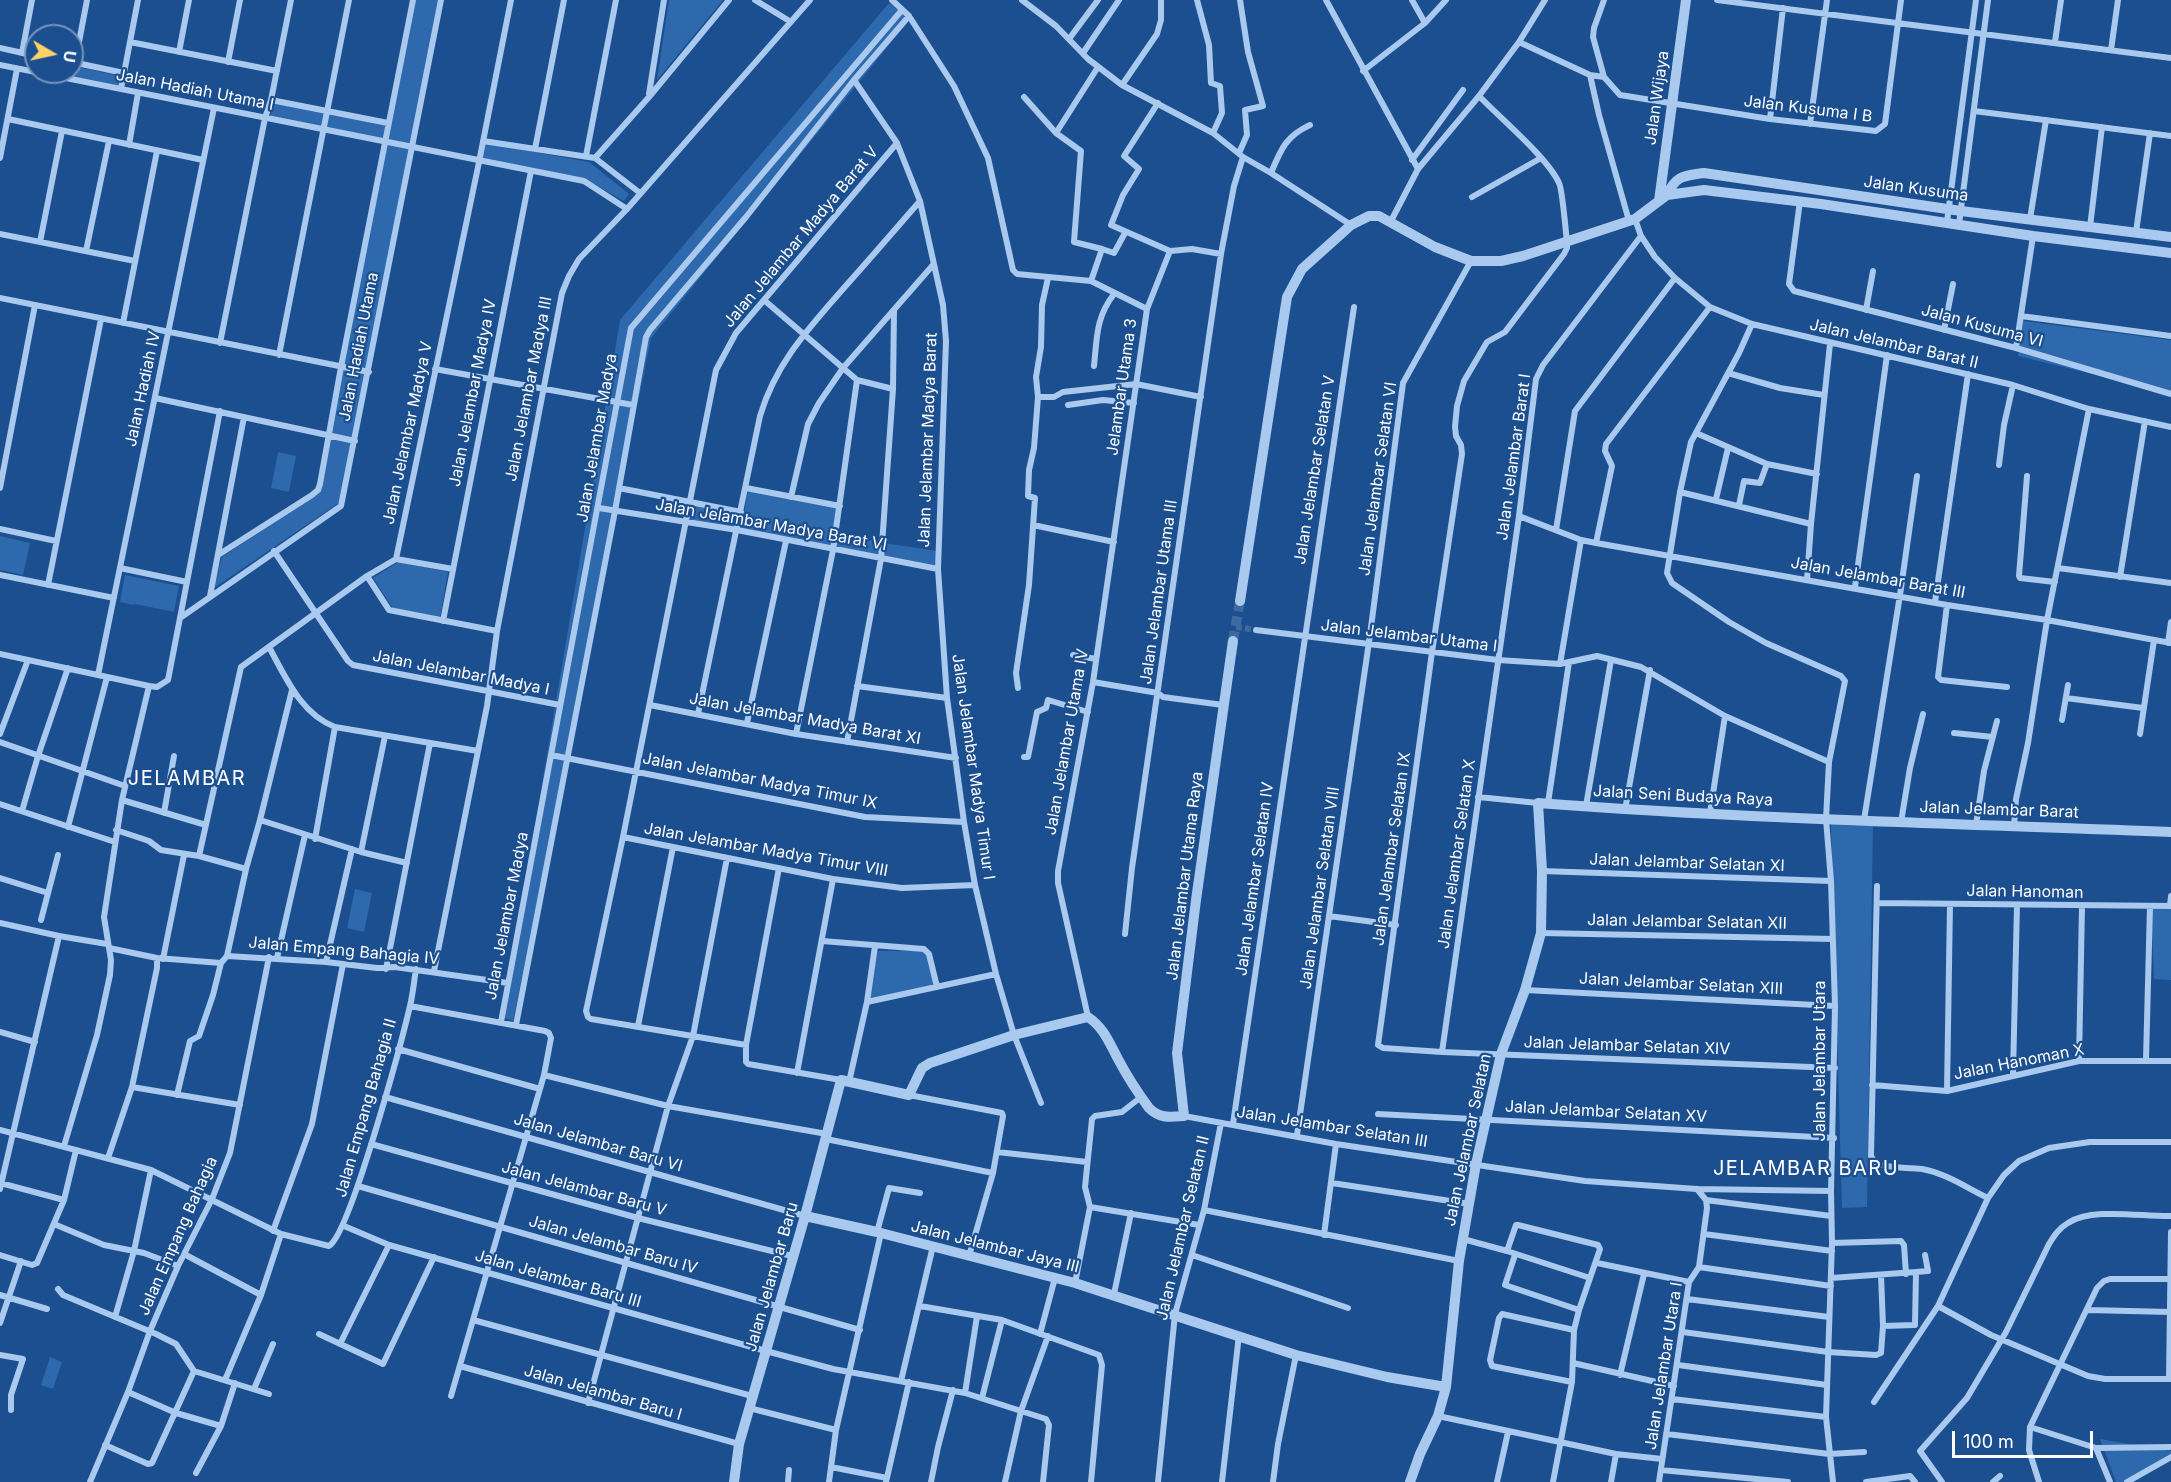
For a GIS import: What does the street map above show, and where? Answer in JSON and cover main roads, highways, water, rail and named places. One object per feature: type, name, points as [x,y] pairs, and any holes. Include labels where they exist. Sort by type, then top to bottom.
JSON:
[{"type":"tunnel","points":[[1233,641],[1240,601]]},
{"type":"tunnel","points":[[1236,627],[1256,630]]},
{"type":"district","name":"JELAMBAR","points":[[187,779]]},
{"type":"district","name":"JELAMBAR BARU","points":[[1806,1169]]}]
